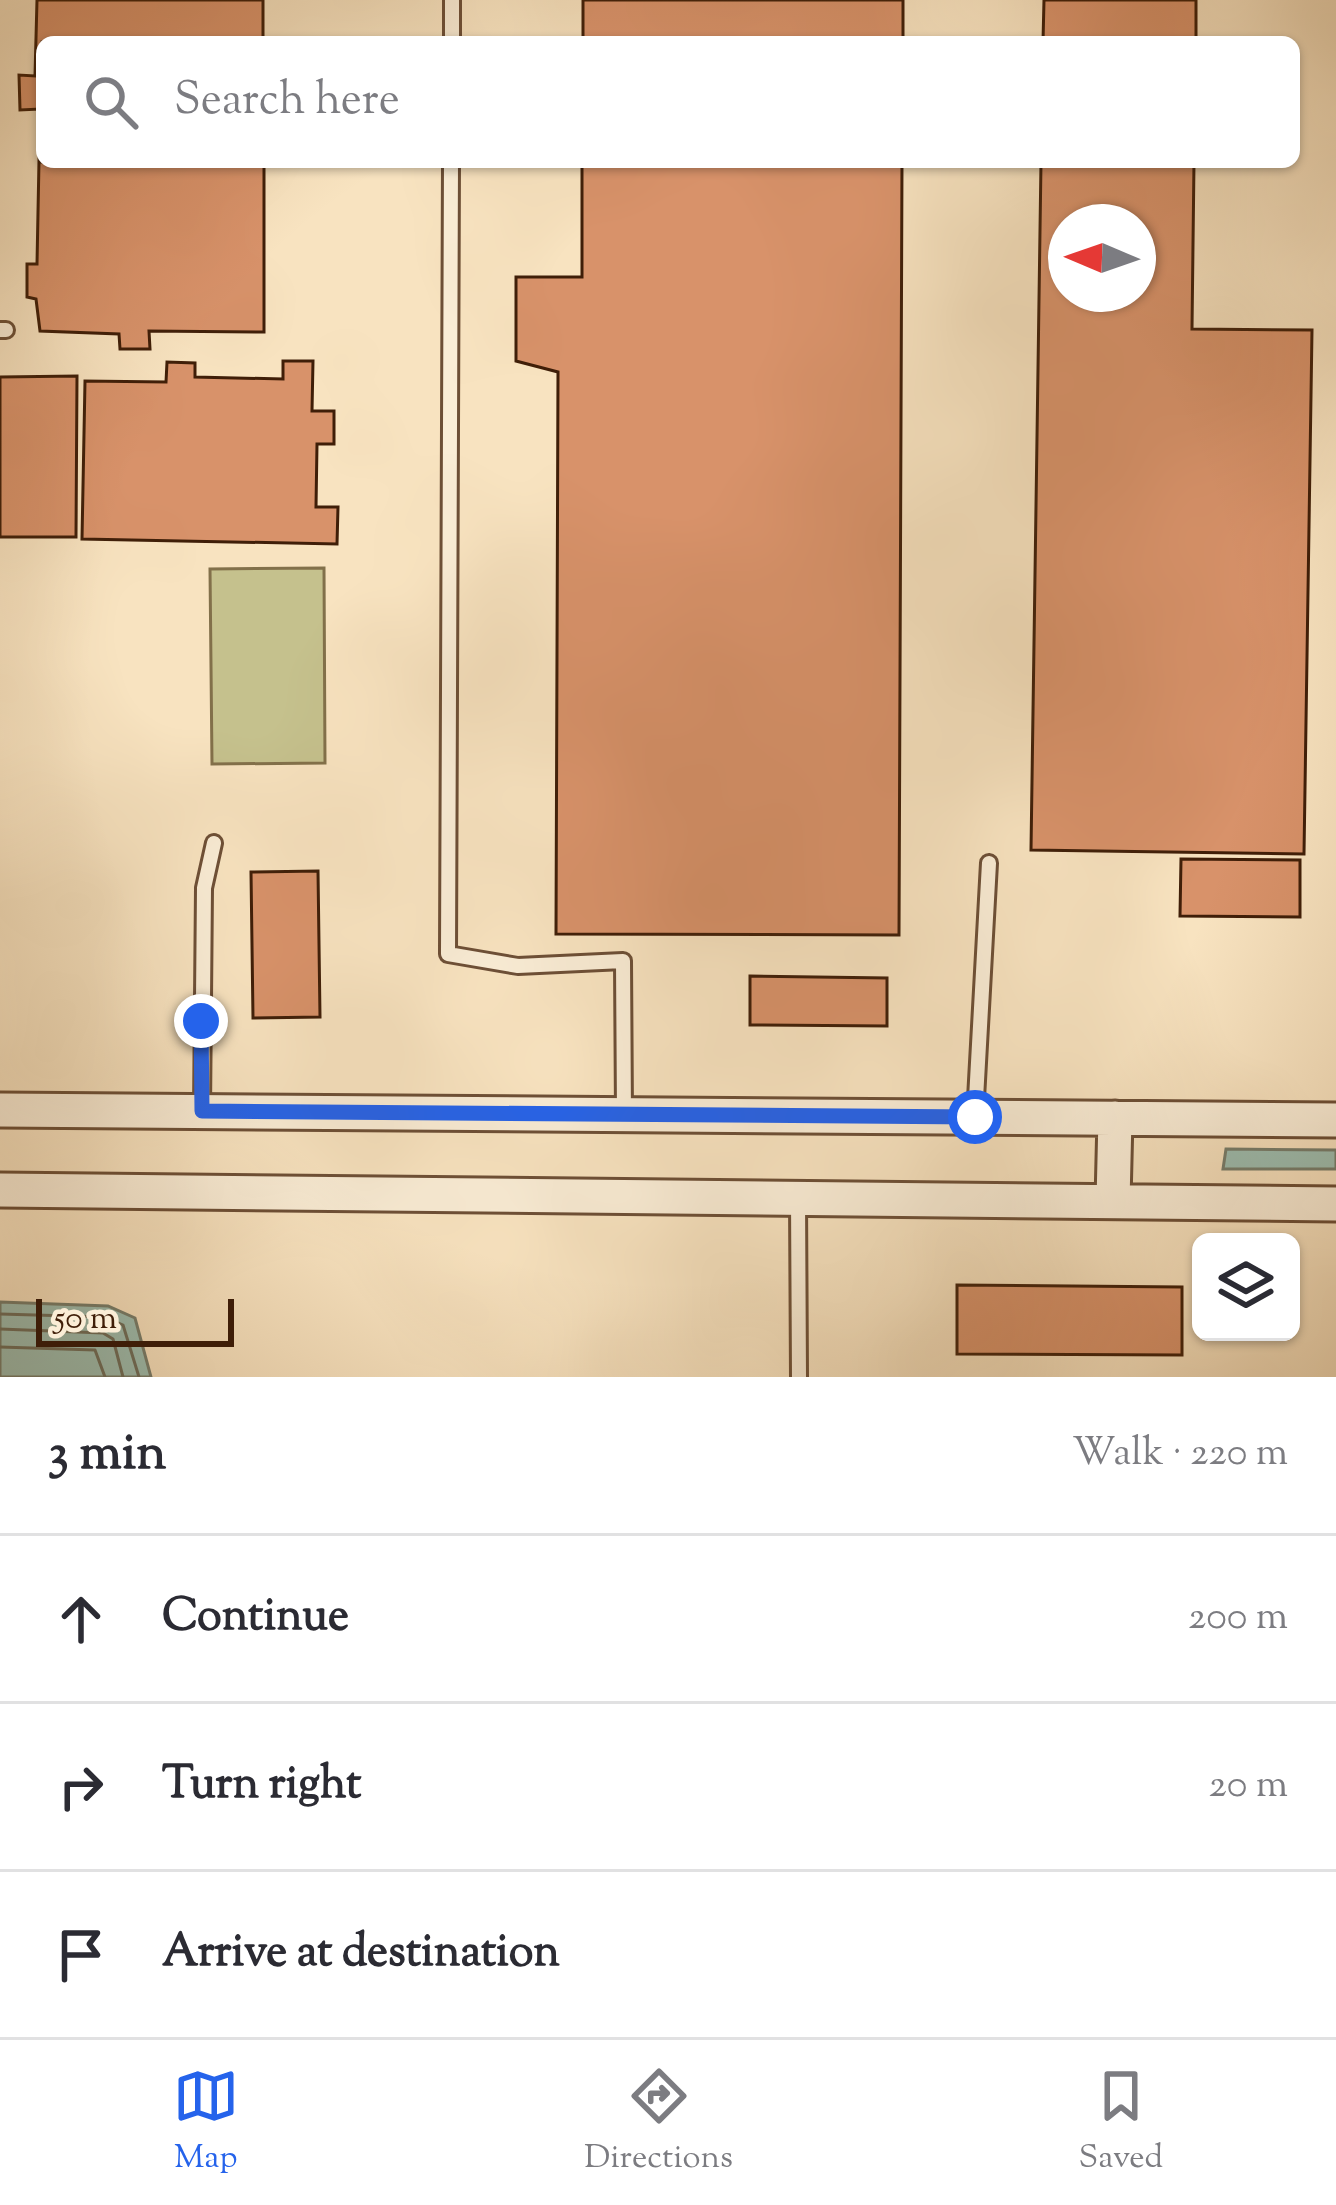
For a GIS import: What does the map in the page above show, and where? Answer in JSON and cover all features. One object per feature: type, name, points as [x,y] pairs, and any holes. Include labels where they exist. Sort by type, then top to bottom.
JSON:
[{"type":"street","points":[[0,1110],[1336,1120]]},
{"type":"street","points":[[1113,1202],[1115,1118]]},
{"type":"street","points":[[0,1190],[1336,1204]]},
{"type":"lane","points":[[452,0],[452,36]]},
{"type":"lane","points":[[451,168],[448,954],[518,965],[623,961],[624,1114]]},
{"type":"lane","points":[[202,1111],[204,888],[214,843]]},
{"type":"lane","points":[[975,1117],[989,863]]},
{"type":"lane","points":[[798,1198],[799,1377]]},
{"type":"shaded area","points":[[324,568],[325,763],[212,764],[210,569]]},
{"type":"water","points":[[1226,1149],[1336,1150],[1336,1169],[1223,1169]]},
{"type":"water","points":[[0,1302],[108,1306],[135,1318],[151,1377],[0,1377]]},
{"type":"building","points":[[37,0],[263,0],[263,36],[36,36]]},
{"type":"building","points":[[583,0],[903,0],[903,36],[583,36]]},
{"type":"building","points":[[1044,0],[1196,0],[1196,36],[1043,36]]},
{"type":"building","points":[[36,38],[36,109],[20,110],[19,75],[35,76]]},
{"type":"building","points":[[39,168],[264,168],[264,332],[149,331],[150,349],[120,349],[119,334],[40,331],[36,299],[27,297],[27,264],[37,264]]},
{"type":"building","points":[[582,168],[902,168],[899,935],[556,934],[558,372],[516,361],[516,277],[582,277]]},
{"type":"building","points":[[1041,168],[1194,168],[1192,329],[1312,330],[1304,854],[1031,850]]},
{"type":"building","points":[[283,361],[313,361],[312,411],[334,411],[334,444],[317,444],[316,507],[338,507],[337,544],[82,539],[85,381],[166,382],[167,362],[195,363],[195,377],[283,379]]},
{"type":"building","points":[[77,376],[76,537],[0,537],[0,377]]},
{"type":"building","points":[[1181,859],[1300,860],[1300,917],[1180,916]]},
{"type":"building","points":[[318,871],[320,1017],[253,1018],[251,872]]},
{"type":"building","points":[[750,976],[887,978],[887,1026],[750,1025]]},
{"type":"building","points":[[957,1285],[1182,1287],[1182,1355],[957,1354]]},
{"type":"route","points":[[201,1021],[202,1111],[975,1117]]}]
